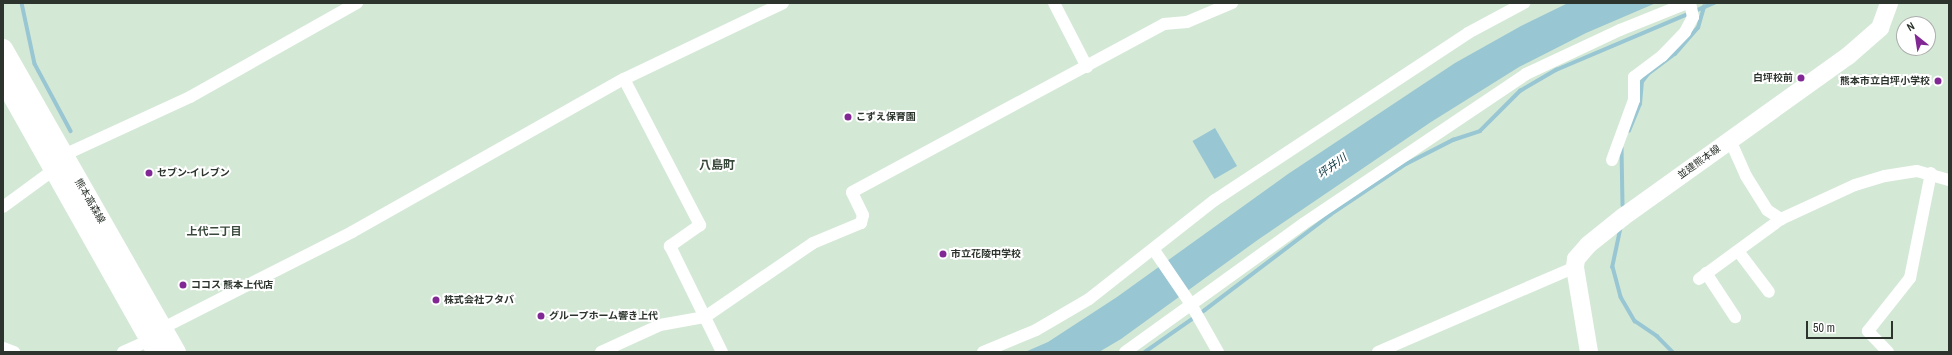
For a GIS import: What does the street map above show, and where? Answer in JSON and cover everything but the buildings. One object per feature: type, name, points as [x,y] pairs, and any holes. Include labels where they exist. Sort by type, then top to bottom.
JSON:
[{"type":"main road","name":"並建熊本線","points":[[1575,267],[1576,259],[1600,234],[1848,56],[1880,28],[1889,3]]},
{"type":"main road","name":"熊本高森線","points":[[3,49],[60,162],[157,340],[176,352]]},
{"type":"main road","name":"熊本高森線","points":[[3,79],[60,162]]},
{"type":"main road","points":[[1575,267],[1589,352]]},
{"type":"street","points":[[3,207],[60,162],[190,97],[358,3]]},
{"type":"street","points":[[122,352],[157,340],[624,79],[783,3]]},
{"type":"street","points":[[1054,3],[1087,67]]},
{"type":"street","points":[[601,352],[660,326],[705,317],[813,243],[861,223],[863,215],[852,192],[1087,67],[1164,24],[1187,22],[1216,5],[1232,3]]},
{"type":"street","points":[[983,352],[1036,330],[1089,300],[1156,254],[1215,200],[1468,33],[1524,3]]},
{"type":"street","points":[[1125,352],[1189,303],[1303,224],[1526,74],[1620,30],[1687,3]]},
{"type":"street","points":[[1612,160],[1634,100],[1634,77],[1662,56],[1685,32],[1693,17],[1690,3]]},
{"type":"street","points":[[624,79],[700,225],[670,246],[722,352]]},
{"type":"street","points":[[1730,140],[1746,176],[1767,210],[1781,219]]},
{"type":"street","points":[[1735,317],[1702,276],[1781,219],[1855,185],[1885,176],[1910,171],[1931,173],[1949,180]]},
{"type":"street","points":[[1888,352],[1868,331],[1910,278],[1931,173]]},
{"type":"street","points":[[1738,250],[1768,292]]},
{"type":"street","points":[[1156,254],[1189,303],[1218,352]]},
{"type":"street","points":[[1378,352],[1575,267]]},
{"type":"street","points":[[3,348],[14,352]]},
{"type":"water","name":"坪井川","points":[[1568,3],[1656,3],[1586,33],[1519,67],[1431,122],[1259,239],[1121,339],[1099,352],[1025,352],[1048,342],[1117,297],[1288,174],[1455,63],[1521,26]]},
{"type":"water","points":[[1215,128],[1237,166],[1214,179],[1192,141]]},
{"type":"waterway","points":[[22,3],[35,64],[71,131]]},
{"type":"waterway","points":[[1145,352],[1205,310],[1330,215],[1406,164],[1453,140],[1480,131],[1520,91],[1556,70],[1714,3]]},
{"type":"waterway","points":[[1629,131],[1640,104],[1642,82],[1648,74],[1675,54],[1698,28],[1704,7]]},
{"type":"waterway","points":[[1622,148],[1623,205]]},
{"type":"waterway","points":[[1621,228],[1613,267],[1621,297],[1635,321],[1657,336],[1673,352]]},
{"type":"place","name":"白坪校前","points":[[1801,78]]},
{"type":"place","name":"熊本市立白坪小学校","points":[[1938,81]]},
{"type":"place","name":"こずえ保育園","points":[[848,117]]},
{"type":"place","name":"セブン-イレブン","points":[[149,173]]},
{"type":"place","name":"市立花陵中学校","points":[[943,254]]},
{"type":"place","name":"ココス 熊本上代店","points":[[183,285]]},
{"type":"place","name":"株式会社フタバ","points":[[436,300]]},
{"type":"place","name":"グループホーム響き上代","points":[[541,316]]},
{"type":"district","name":"八島町","points":[[717,166]]},
{"type":"district","name":"上代二丁目","points":[[214,231]]}]
